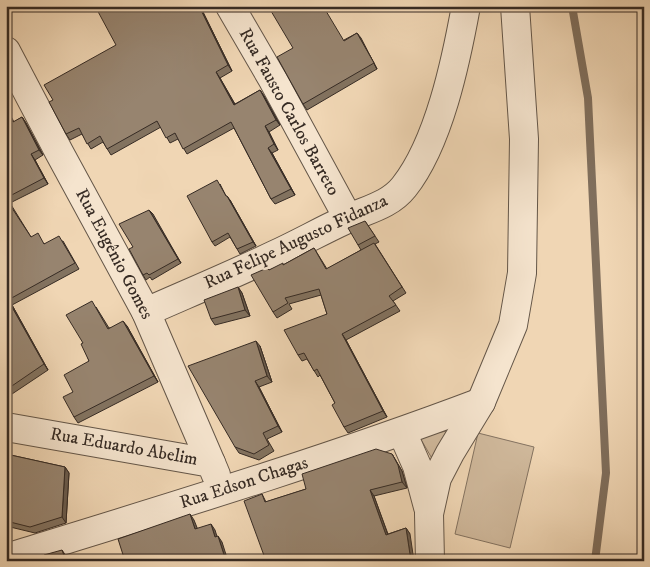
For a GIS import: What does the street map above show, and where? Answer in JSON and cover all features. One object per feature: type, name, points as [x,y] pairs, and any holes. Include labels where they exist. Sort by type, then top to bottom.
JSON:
[{"type":"street","name":"Rua Fausto Carlos Barreto","points":[[230,6],[273,80],[348,218]]},
{"type":"street","name":"Rua Felipe Augusto Fidanza","points":[[146,312],[275,255],[348,218],[382,205],[403,188],[421,160],[438,120],[458,49],[466,6]]},
{"type":"street","points":[[430,561],[430,514],[437,478],[481,402],[513,325],[522,273],[524,139],[515,6]]},
{"type":"street","name":"Rua Eugênio Gomes","points":[[6,51],[146,312],[211,463]]},
{"type":"street","name":"Rua Edson Chagas","points":[[6,558],[223,491],[402,432],[481,402]]},
{"type":"street","name":"Rua Eduardo Abelim","points":[[6,427],[211,463],[223,491]]},
{"type":"street","points":[[402,432],[417,466],[430,514]]},
{"type":"shaded area","points":[[447,431],[434,462],[419,436]]},
{"type":"shaded area","points":[[478,433],[534,447],[510,548],[455,534]]},
{"type":"building","points":[[95,6],[199,6],[228,65],[216,72],[234,105],[260,90],[276,120],[265,126],[274,144],[268,148],[291,189],[271,199],[231,122],[183,149],[175,133],[166,138],[157,121],[107,149],[100,136],[87,144],[79,128],[66,134],[49,102],[53,100],[44,85],[116,45]]},
{"type":"building","points":[[268,6],[323,6],[344,41],[357,33],[374,63],[303,104],[277,57],[293,48]]},
{"type":"building","points":[[6,109],[13,122],[22,117],[39,150],[31,154],[44,178],[6,198]]},
{"type":"building","points":[[217,180],[253,242],[237,249],[228,233],[212,242],[187,196]]},
{"type":"building","points":[[6,199],[31,237],[38,233],[44,244],[59,236],[75,263],[8,300],[44,364],[6,390]]},
{"type":"building","points":[[149,210],[178,259],[149,275],[147,273],[143,275],[129,249],[133,247],[119,224]]},
{"type":"building","points":[[365,221],[375,236],[358,245],[348,228]]},
{"type":"building","points":[[374,243],[402,287],[389,296],[396,305],[342,334],[383,411],[344,427],[332,405],[335,403],[317,369],[314,371],[304,353],[298,355],[284,330],[327,314],[319,289],[285,298],[288,303],[273,312],[251,275],[267,268],[269,270],[283,263],[283,265],[314,248],[326,269]]},
{"type":"building","points":[[238,287],[245,310],[211,319],[204,300]]},
{"type":"building","points":[[92,301],[108,329],[123,321],[154,376],[74,417],[63,397],[73,392],[64,375],[89,361],[81,344],[83,343],[66,315]]},
{"type":"building","points":[[256,341],[267,376],[255,381],[278,426],[263,433],[269,445],[254,454],[235,447],[188,366]]},
{"type":"building","points":[[376,449],[392,454],[398,465],[402,482],[370,490],[386,535],[406,528],[411,561],[266,561],[244,501],[262,494],[265,502],[306,489],[302,474]]},
{"type":"building","points":[[6,454],[65,467],[62,517],[30,527],[6,521]]},
{"type":"building","points":[[190,514],[195,529],[211,524],[215,537],[218,536],[226,561],[125,561],[118,539]]},
{"type":"building","points":[[62,550],[66,561],[46,561],[44,555]]},
{"type":"waterway","points":[[572,6],[588,98],[606,473],[595,561]]}]
